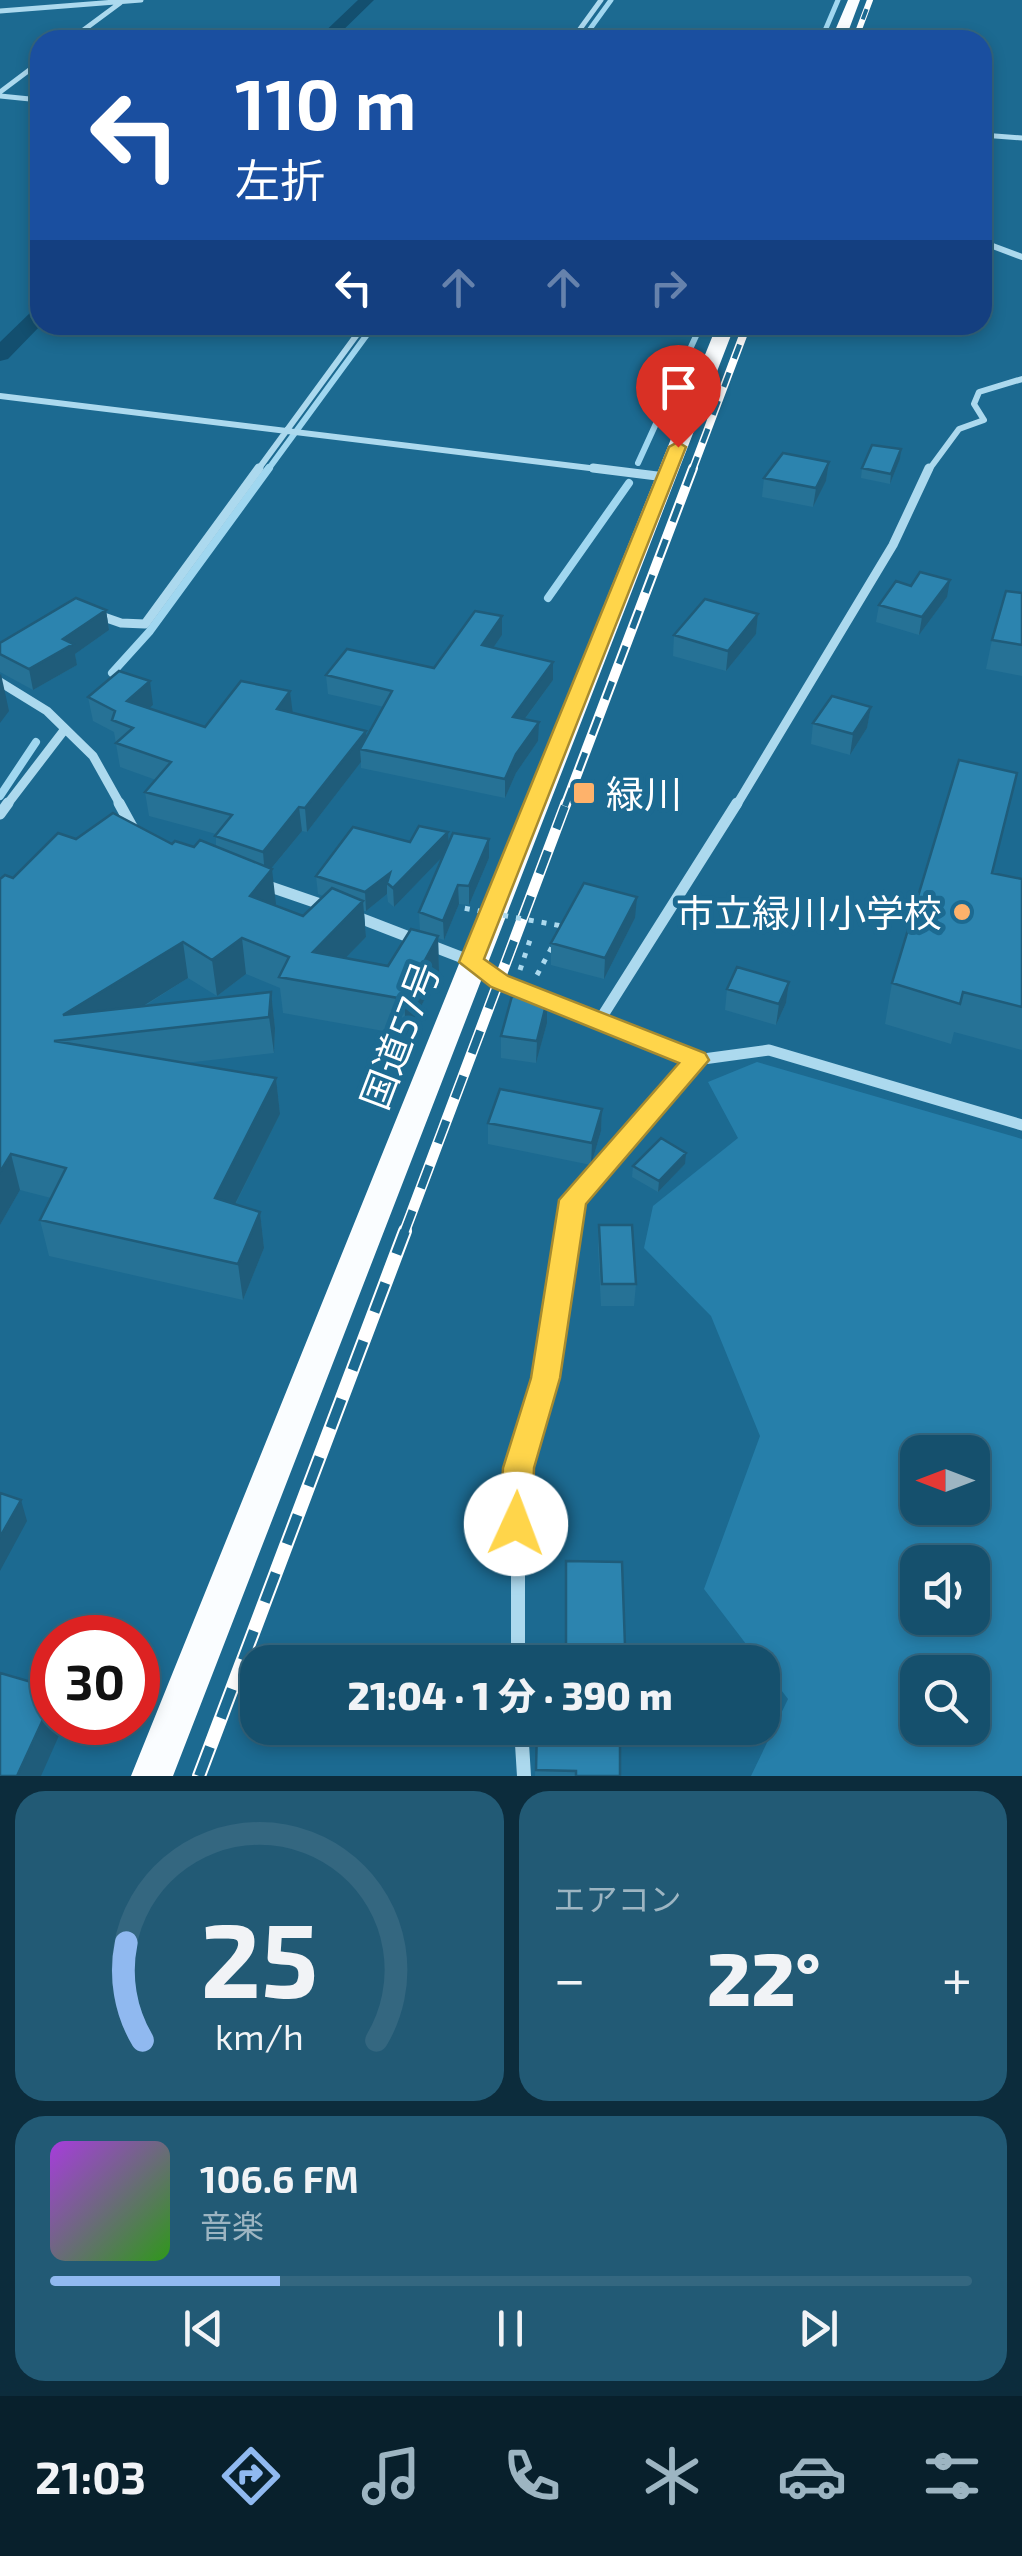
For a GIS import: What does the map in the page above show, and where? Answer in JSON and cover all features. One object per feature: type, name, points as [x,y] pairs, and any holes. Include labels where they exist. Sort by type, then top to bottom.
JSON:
[{"type":"highway","points":[[842,30],[854,0]]},
{"type":"highway","name":"国道57号","points":[[152,1776],[722,335]]},
{"type":"street","points":[[0,11],[141,0]]},
{"type":"street","points":[[579,30],[601,0]]},
{"type":"street","points":[[83,30],[121,2]]},
{"type":"street","points":[[0,94],[30,70]]},
{"type":"street","points":[[0,94],[30,98]]},
{"type":"street","points":[[992,136],[1022,138]]},
{"type":"street","points":[[992,246],[1022,257]]},
{"type":"street","points":[[93,613],[121,623],[145,624],[357,335]]},
{"type":"street","points":[[598,1024],[806,695],[893,545],[932,462],[958,429],[984,420],[974,404],[979,392],[1022,379]]},
{"type":"street","points":[[0,396],[666,478]]},
{"type":"street","points":[[0,682],[47,711],[93,756],[115,789],[135,833],[145,840]]},
{"type":"street","points":[[0,814],[65,729]]},
{"type":"street","points":[[244,878],[471,962],[513,987],[696,1060],[769,1050],[1022,1125]]},
{"type":"street","points":[[518,1645],[518,1468],[546,1378],[573,1200],[696,1060]]},
{"type":"street","points":[[521,1745],[524,1776]]},
{"type":"path","points":[[446,905],[562,926],[540,976]]},
{"type":"path","points":[[438,911],[454,914]]},
{"type":"path","points":[[513,987],[532,934]]},
{"type":"shaded area","points":[[757,1062],[1022,1139],[1022,1776],[751,1776],[766,1745],[780,1745],[780,1716],[788,1699],[780,1689],[780,1645],[747,1645],[704,1589],[760,1436],[711,1316],[644,1248],[653,1206],[738,1138],[708,1082]]},
{"type":"building","points":[[872,445],[901,449],[891,474],[862,468]]},
{"type":"building","points":[[783,453],[829,462],[816,488],[764,478]]},
{"type":"building","points":[[920,572],[950,580],[922,617],[879,605],[896,581],[911,586]]},
{"type":"building","points":[[1006,591],[1022,593],[1022,645],[992,640]]},
{"type":"building","points":[[76,598],[106,610],[63,639],[73,644],[29,669],[0,654],[0,643]]},
{"type":"building","points":[[705,599],[758,614],[728,651],[674,635]]},
{"type":"building","points":[[475,611],[502,616],[482,645],[553,662],[513,717],[539,722],[516,754],[505,779],[360,749],[392,691],[326,675],[347,649],[434,668]]},
{"type":"building","points":[[119,671],[150,681],[127,701],[205,727],[241,681],[290,691],[277,709],[366,731],[305,808],[299,807],[263,852],[215,836],[232,815],[145,792],[171,762],[116,743],[133,728],[112,720],[115,711],[88,697]]},
{"type":"building","points":[[832,696],[871,707],[853,734],[813,723]]},
{"type":"building","points":[[959,760],[1017,773],[992,873],[1022,879],[1022,1007],[963,992],[960,1004],[892,983]]},
{"type":"building","points":[[113,813],[172,844],[175,841],[194,847],[200,840],[272,869],[250,896],[303,916],[332,888],[363,901],[313,952],[388,966],[411,929],[438,936],[404,999],[279,977],[289,957],[242,938],[212,960],[183,942],[63,1015],[271,992],[269,1017],[54,1041],[276,1078],[215,1198],[260,1212],[238,1264],[40,1220],[66,1168],[11,1154],[0,1172],[0,879],[5,875],[13,878],[58,833],[76,839]]},
{"type":"building","points":[[419,826],[448,832],[393,888],[387,883],[390,873],[365,892],[316,876],[353,827],[410,842]]},
{"type":"building","points":[[453,833],[489,839],[469,886],[458,885],[443,921],[419,912]]},
{"type":"building","points":[[584,883],[637,897],[605,958],[551,943]]},
{"type":"building","points":[[737,967],[789,982],[779,1004],[727,989]]},
{"type":"building","points":[[512,996],[547,1001],[537,1041],[501,1036]]},
{"type":"building","points":[[500,1089],[602,1109],[592,1143],[488,1123]]},
{"type":"building","points":[[661,1138],[686,1153],[659,1181],[633,1166]]},
{"type":"building","points":[[599,1225],[632,1225],[636,1284],[602,1284]]},
{"type":"building","points":[[0,1493],[21,1500],[0,1537]]},
{"type":"building","points":[[566,1561],[622,1562],[625,1645],[566,1645]]},
{"type":"building","points":[[0,1673],[30,1682],[31,1745],[17,1776],[0,1776]]},
{"type":"building","points":[[537,1745],[620,1745],[620,1776],[576,1776],[576,1771],[536,1770]]},
{"type":"waterway","points":[[335,30],[367,0]]},
{"type":"waterway","points":[[589,30],[611,0]]},
{"type":"waterway","points":[[825,30],[838,0]]},
{"type":"waterway","points":[[0,354],[30,324]]},
{"type":"waterway","points":[[267,471],[367,335]]},
{"type":"waterway","points":[[638,463],[696,335]]},
{"type":"waterway","points":[[112,673],[150,631],[269,468]]},
{"type":"waterway","points":[[548,598],[629,483]]},
{"type":"waterway","points":[[0,796],[36,742]]},
{"type":"railway","points":[[859,30],[870,0]]},
{"type":"railway","points":[[692,471],[743,335]]},
{"type":"railway","points":[[565,806],[693,468]]},
{"type":"railway","points":[[404,1233],[566,803]]},
{"type":"railway","points":[[199,1776],[405,1231]]},
{"type":"place","name":"緑川","points":[[584,793]]},
{"type":"place","name":"市立緑川小学校","points":[[962,912]]},
{"type":"route","points":[[516,1524],[518,1468],[546,1378],[573,1200],[696,1060],[500,982],[471,962],[678,447]]}]
